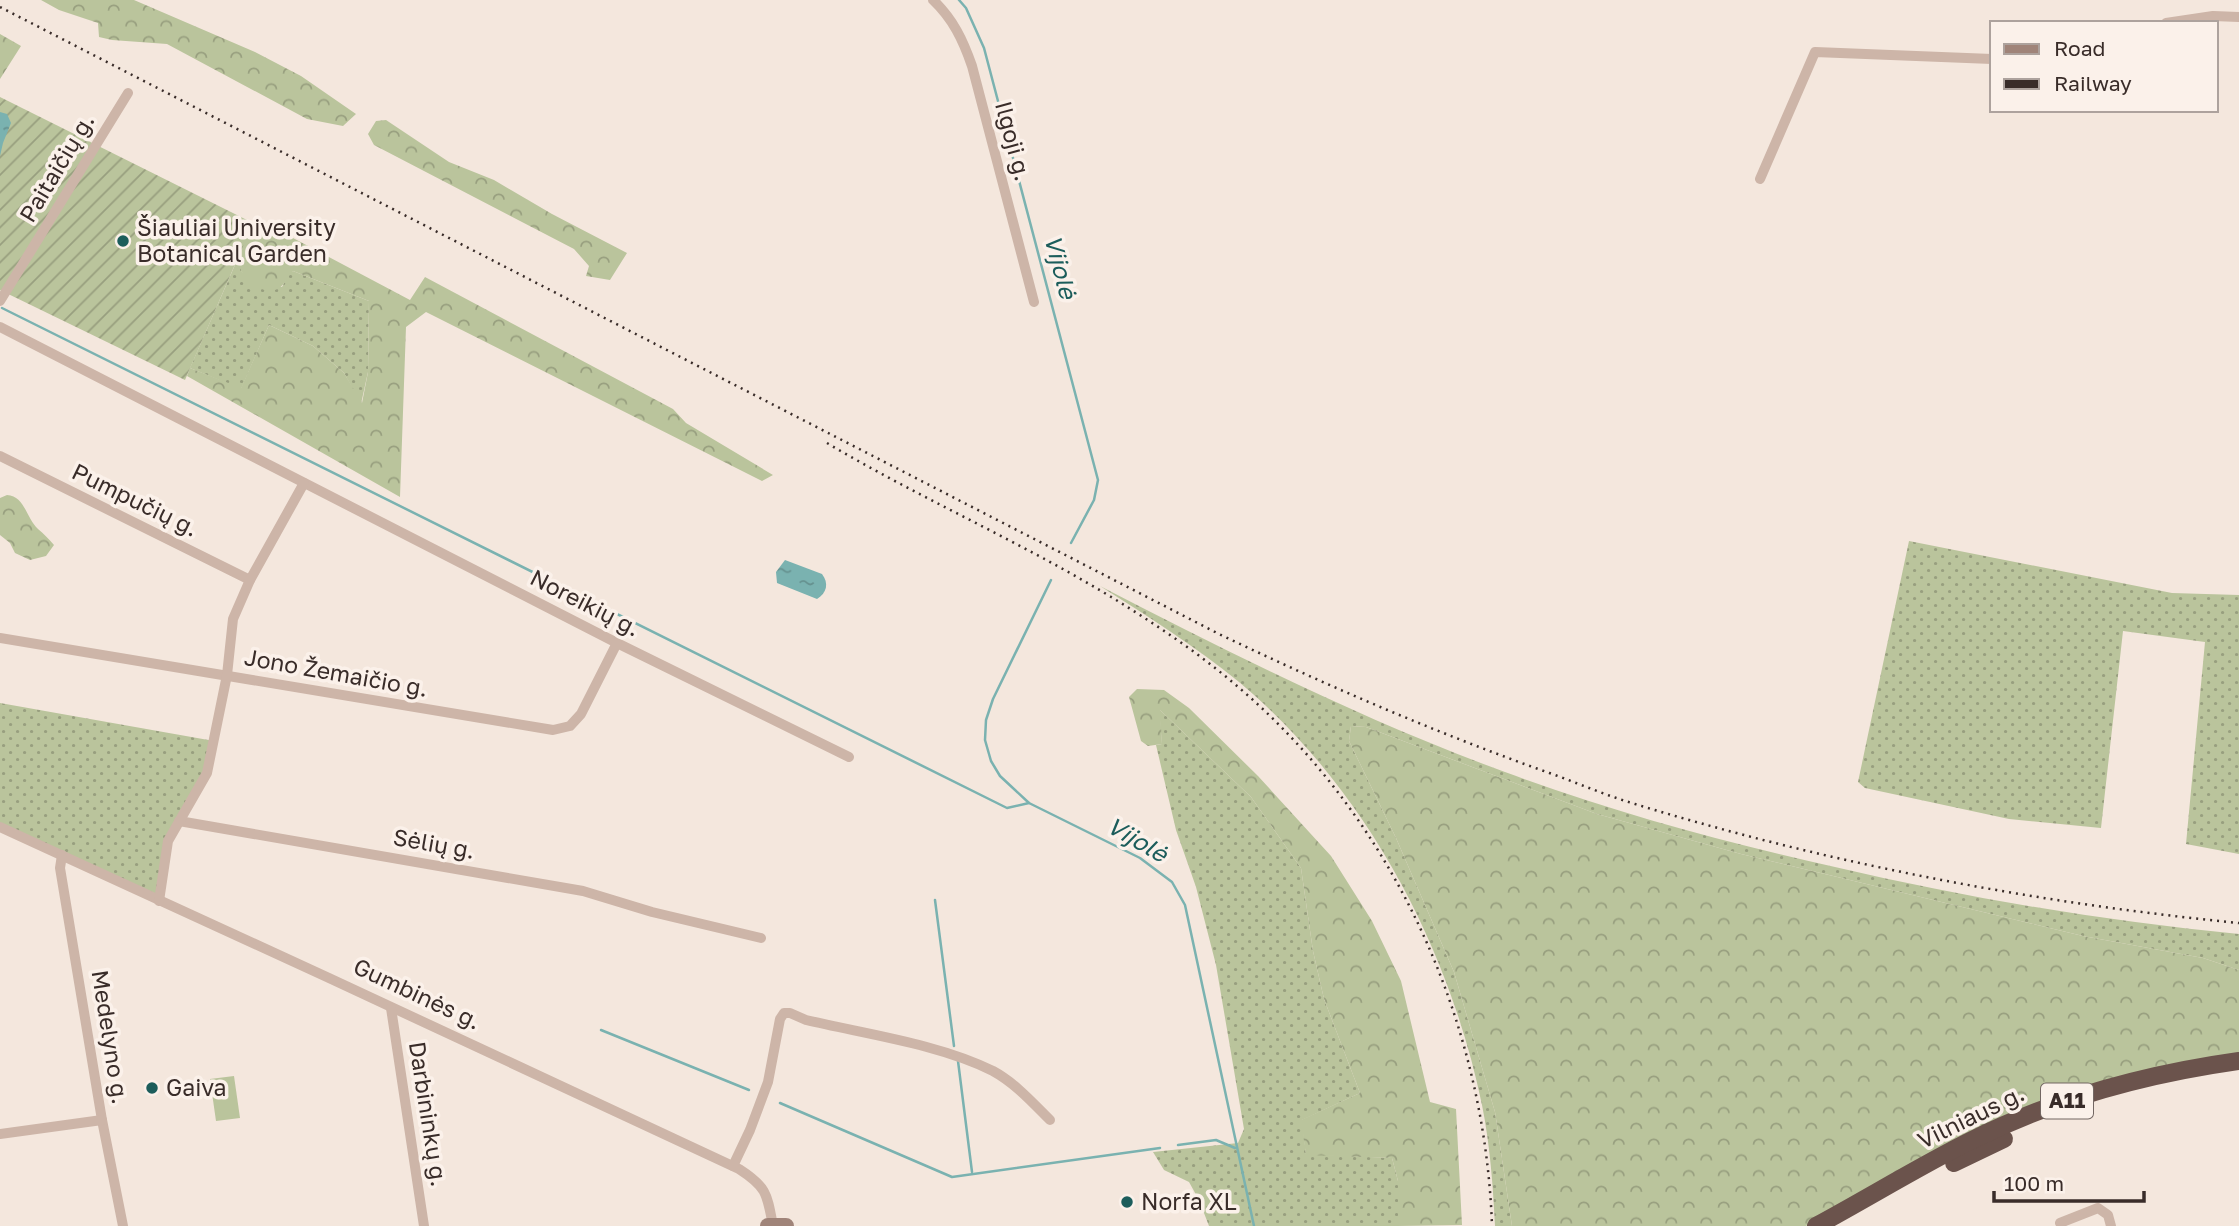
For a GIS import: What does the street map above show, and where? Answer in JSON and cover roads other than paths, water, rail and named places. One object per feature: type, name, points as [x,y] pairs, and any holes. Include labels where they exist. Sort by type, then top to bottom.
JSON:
[{"type":"highway","name":"Vilniaus g.","points":[[1816,1226],[1973,1140],[2048,1108],[2120,1084],[2239,1061]]},
{"type":"highway","name":"Vilniaus g.","points":[[1837,1226],[1972,1154],[2064,1114],[2131,1092],[2239,1072]]},
{"type":"main road","name":"Gumbinės g.","points":[[771,1226],[786,1226]]},
{"type":"street","name":"Ilgoji g.","points":[[933,0],[953,22],[964,42],[1034,302]]},
{"type":"street","points":[[2179,21],[2213,16],[2239,17]]},
{"type":"street","points":[[1760,179],[1815,52],[1990,59]]},
{"type":"street","name":"Paitaičių g.","points":[[0,301],[128,93]]},
{"type":"street","name":"Noreikių g.","points":[[0,327],[617,643],[849,757]]},
{"type":"street","name":"Pumpučių g.","points":[[0,456],[250,580]]},
{"type":"street","points":[[159,901],[168,841],[207,773],[227,675],[233,619],[250,580],[304,483]]},
{"type":"street","name":"Jono Žemaičio g.","points":[[0,638],[553,730],[570,726],[581,714],[617,643]]},
{"type":"street","name":"Sėlių g.","points":[[178,821],[583,891],[652,912],[761,938]]},
{"type":"street","name":"Gumbinės g.","points":[[0,827],[733,1166],[750,1176],[764,1191],[771,1226]]},
{"type":"street","name":"Medelyno g.","points":[[62,855],[60,868],[102,1120],[123,1226]]},
{"type":"street","name":"Darbininkų g.","points":[[391,1008],[424,1226]]},
{"type":"street","points":[[733,1166],[768,1082],[780,1019],[784,1013],[953,1054],[994,1072],[1019,1089],[1050,1120]]},
{"type":"street","points":[[0,1134],[102,1120]]},
{"type":"street","points":[[2060,1223],[2098,1208],[2108,1215],[2111,1226]]},
{"type":"water","points":[[0,112],[7,114],[11,123],[0,156]]},
{"type":"water","points":[[785,560],[822,574],[826,584],[820,597],[817,599],[777,583],[776,572]]},
{"type":"waterway","name":"Vijolė","points":[[959,0],[966,8],[984,48],[1098,480],[1094,500],[1071,543]]},
{"type":"waterway","points":[[2,308],[1007,808],[1029,803]]},
{"type":"waterway","name":"Vijolė","points":[[1051,580],[993,699],[986,720],[985,740],[991,761],[1000,776],[1029,803],[1140,858],[1172,882],[1185,905],[1254,1226]]},
{"type":"waterway","points":[[935,900],[954,1046]]},
{"type":"waterway","points":[[601,1030],[749,1090]]},
{"type":"waterway","points":[[958,1061],[972,1172]]},
{"type":"waterway","points":[[780,1103],[952,1177],[1160,1148]]},
{"type":"waterway","points":[[1178,1145],[1216,1140],[1235,1148]]},
{"type":"railway","points":[[0,7],[1219,634],[1427,726],[1625,801],[1783,845],[1858,863],[2010,892],[2163,915],[2239,923]]},
{"type":"railway","points":[[827,443],[1048,561],[1136,612],[1181,642],[1237,686],[1293,739],[1342,798],[1385,862],[1421,929],[1450,1001],[1471,1074],[1485,1150],[1492,1226]]},
{"type":"place","name":"Šiauliai University Botanical Garden","points":[[123,241]]},
{"type":"place","name":"Gaiva","points":[[152,1088]]},
{"type":"place","name":"Norfa XL","points":[[1127,1202]]}]
